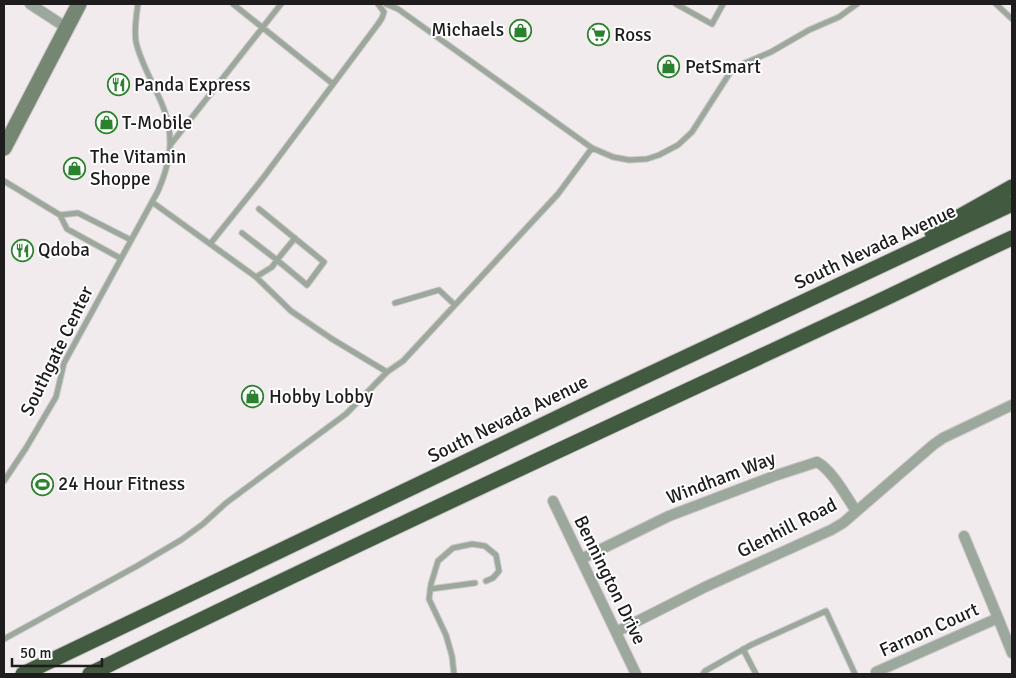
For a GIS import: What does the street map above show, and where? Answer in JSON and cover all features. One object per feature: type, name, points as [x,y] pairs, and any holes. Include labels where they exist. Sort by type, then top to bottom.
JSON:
[{"type":"highway","points":[[790,309],[1012,187]]},
{"type":"highway","name":"South Nevada Avenue","points":[[23,674],[602,396],[1012,204]]},
{"type":"highway","points":[[90,674],[614,424],[948,270],[1012,238]]},
{"type":"highway","points":[[948,270],[1012,246]]},
{"type":"street","points":[[30,4],[66,28]]},
{"type":"street","points":[[4,148],[79,4]]},
{"type":"street","name":"Glenhill Road","points":[[616,632],[705,587],[824,534],[842,523],[933,445],[1012,405]]},
{"type":"street","name":"Windham Way","points":[[581,559],[669,516],[816,462],[823,465],[829,472],[856,511]]},
{"type":"street","name":"Bennington Drive","points":[[553,501],[636,674]]},
{"type":"street","name":"Farnon Court","points":[[964,536],[1012,653]]},
{"type":"street","name":"Farnon Court","points":[[877,674],[876,672],[998,618]]},
{"type":"lane","name":"Southgate Center","points":[[4,481],[26,448],[56,396],[64,363],[152,202],[165,174],[170,144],[166,116],[136,40],[135,24],[138,4]]},
{"type":"lane","points":[[233,4],[333,84]]},
{"type":"lane","points":[[170,144],[281,4]]},
{"type":"lane","points":[[210,244],[263,178],[382,18],[384,12],[378,4]]},
{"type":"lane","points":[[386,4],[398,9],[592,148],[613,157],[630,160],[647,159],[678,145],[692,132],[732,68],[771,52],[809,30],[839,17],[857,4]]},
{"type":"lane","points":[[676,4],[712,24],[723,4]]},
{"type":"lane","points":[[996,4],[1012,19]]},
{"type":"lane","points":[[4,640],[182,540],[226,503],[346,414],[387,372],[403,361],[558,194],[592,148]]},
{"type":"lane","points":[[4,181],[60,216],[67,229],[120,258]]},
{"type":"lane","points":[[152,202],[256,277],[291,311],[332,339],[387,372]]},
{"type":"lane","points":[[242,233],[307,285],[324,262],[259,209]]},
{"type":"lane","points":[[60,216],[78,213],[131,240]]},
{"type":"lane","points":[[256,277],[272,267],[295,238]]},
{"type":"lane","points":[[395,303],[439,290],[455,305]]},
{"type":"lane","points":[[454,674],[452,656],[446,635],[429,599],[438,561],[453,548],[472,544],[485,546],[496,555],[499,571],[493,578],[486,581]]},
{"type":"lane","points":[[430,589],[474,583]]},
{"type":"lane","points":[[703,674],[743,649],[826,611],[855,674]]},
{"type":"lane","points":[[743,649],[756,674]]},
{"type":"place","name":"Michaels","points":[[520,30]]},
{"type":"place","name":"Ross","points":[[598,35]]},
{"type":"place","name":"PetSmart","points":[[669,67]]},
{"type":"place","name":"Panda Express","points":[[118,85]]},
{"type":"place","name":"T-Mobile","points":[[106,123]]},
{"type":"place","name":"The Vitamin Shoppe","points":[[74,168]]},
{"type":"place","name":"Qdoba","points":[[22,250]]},
{"type":"place","name":"Hobby Lobby","points":[[253,397]]},
{"type":"place","name":"24 Hour Fitness","points":[[42,484]]}]
